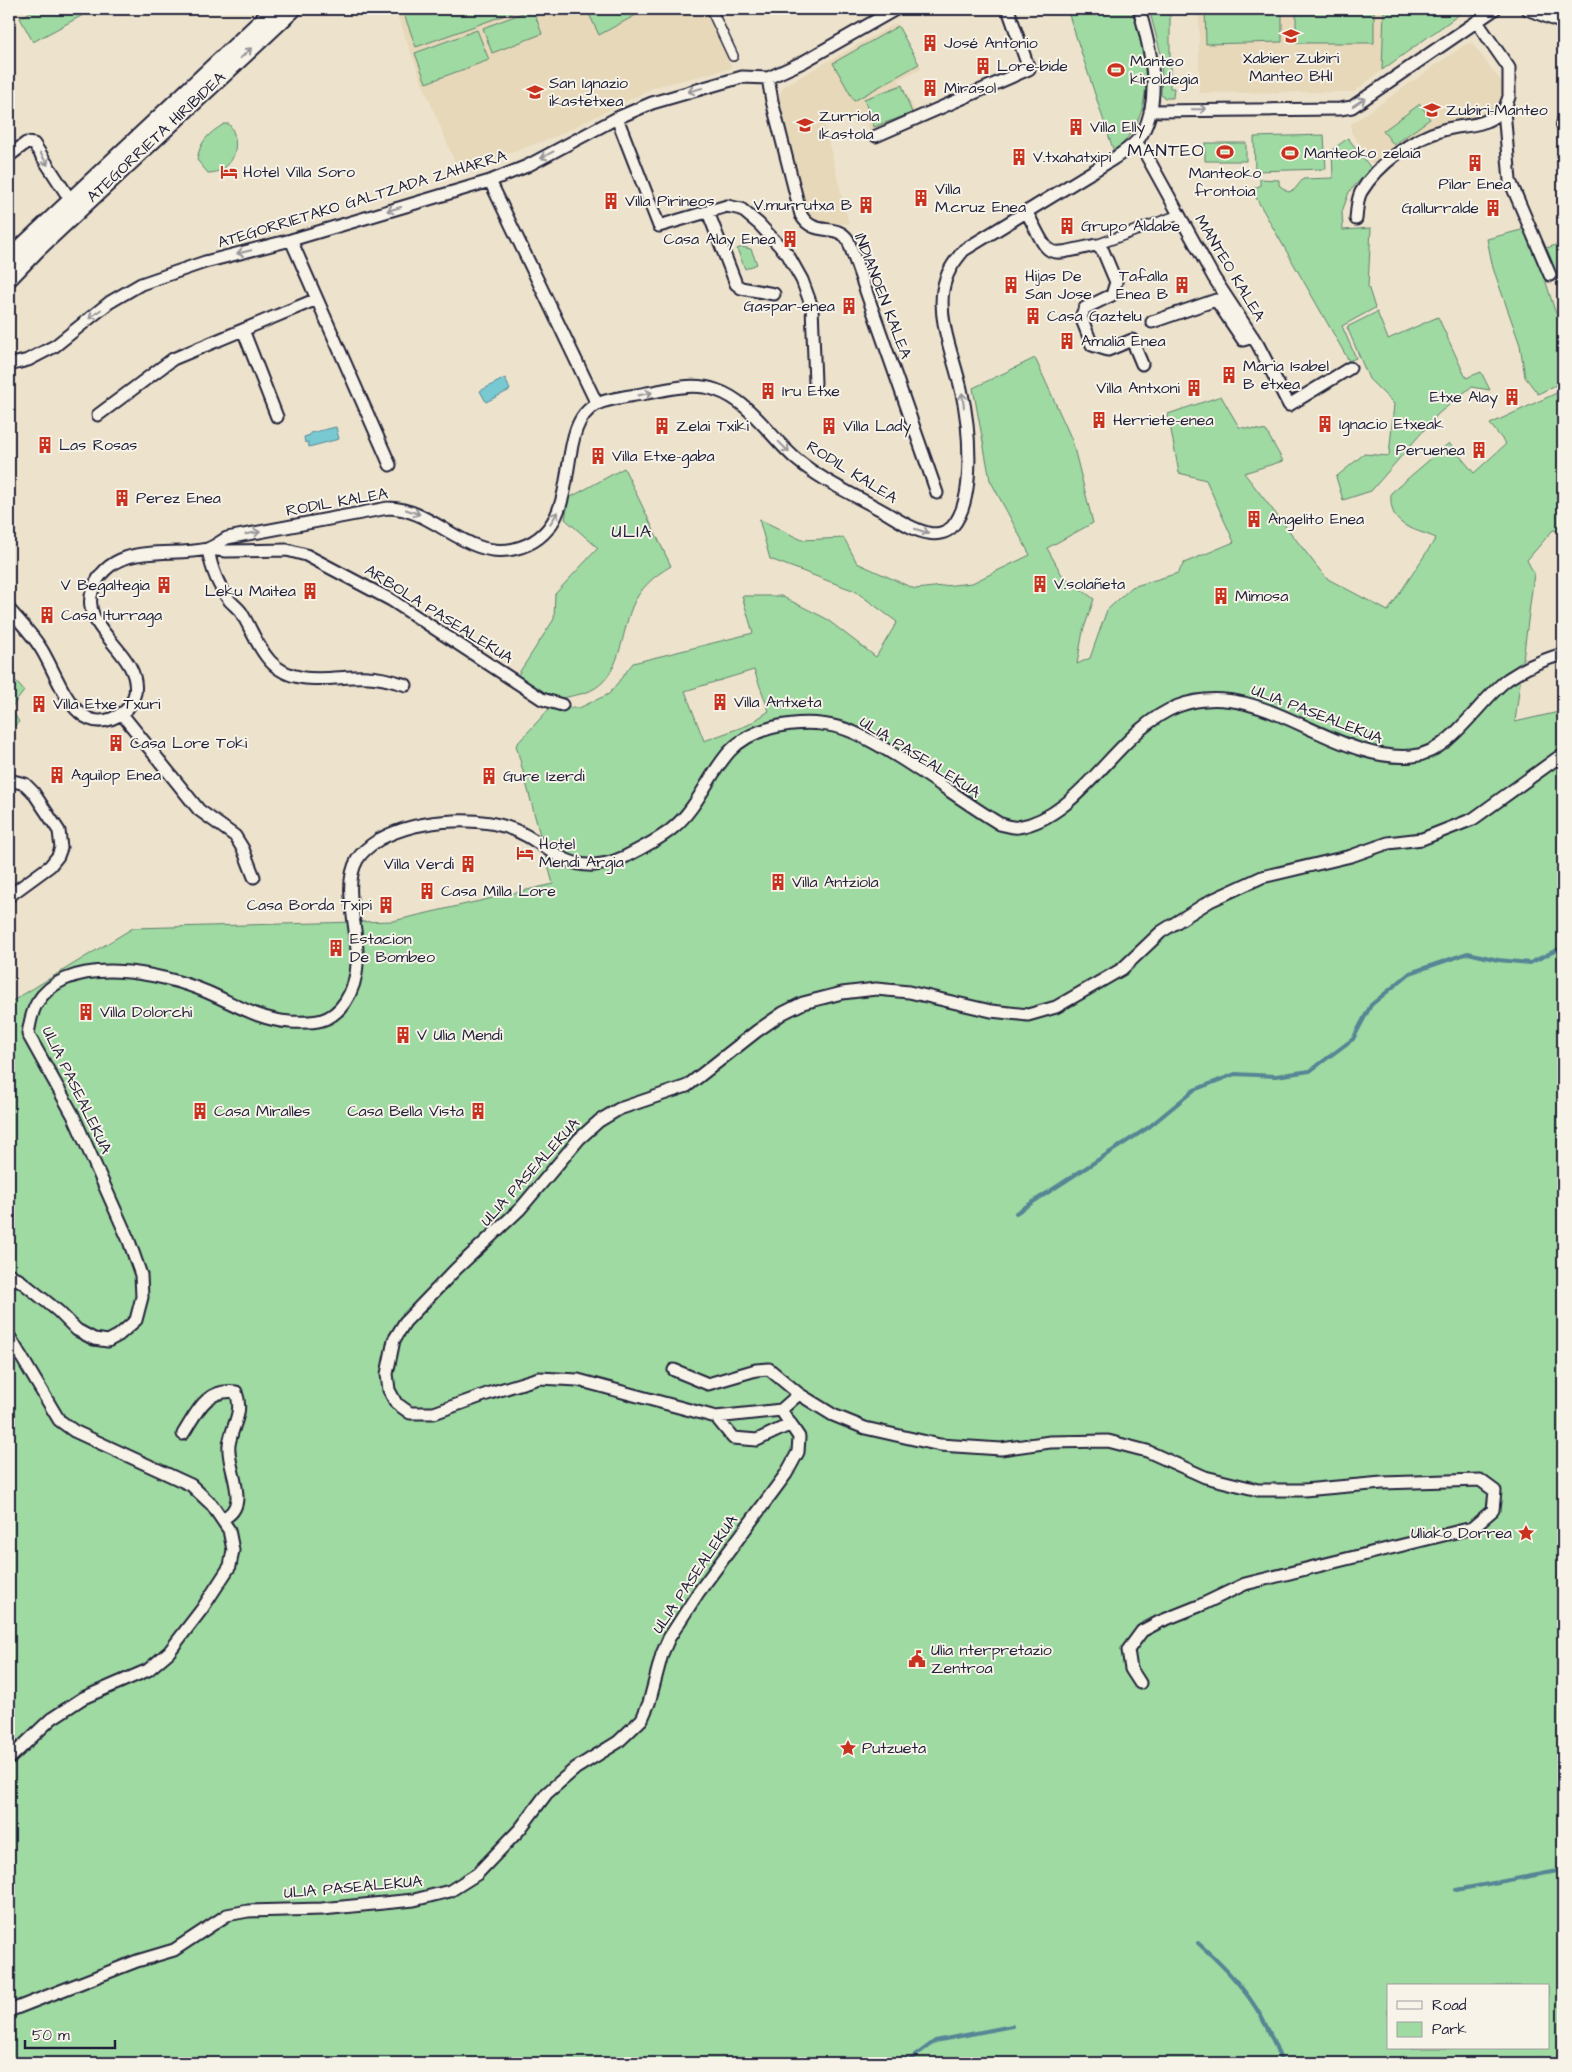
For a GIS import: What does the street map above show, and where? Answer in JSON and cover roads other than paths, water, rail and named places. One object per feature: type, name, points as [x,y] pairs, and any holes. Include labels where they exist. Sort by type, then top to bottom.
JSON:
[{"type":"main road","name":"ATEGORRIETA HIRIBIDEA","points":[[12,268],[70,202],[275,9]]},
{"type":"main road","name":"ATEGORRIETA HIRIBIDEA","points":[[12,268],[292,9]]},
{"type":"street","points":[[711,9],[733,56]]},
{"type":"street","name":"ATEGORRIETAKO GALTZADA ZAHARRA","points":[[9,365],[28,360],[55,346],[110,302],[141,284],[196,264],[291,240],[490,181],[527,166],[617,118],[674,96],[742,77],[768,78],[803,62],[896,9]]},
{"type":"street","points":[[876,136],[1029,69],[1008,9]]},
{"type":"street","name":"RODIL KALEA","points":[[121,714],[133,701],[135,680],[124,657],[95,618],[90,601],[93,589],[100,576],[119,561],[164,551],[208,549],[227,538],[388,508],[399,508],[418,513],[476,546],[489,550],[515,549],[541,534],[558,513],[563,502],[569,458],[577,430],[584,416],[597,404],[683,386],[705,386],[719,390],[742,404],[797,459],[826,478],[914,528],[929,534],[940,533],[951,528],[965,499],[968,445],[962,391],[942,307],[943,290],[949,268],[964,250],[1136,143],[1142,134],[1150,111],[1152,63],[1140,9]]},
{"type":"street","points":[[1150,111],[1340,109],[1352,107],[1494,9]]},
{"type":"street","points":[[1527,9],[1563,23]]},
{"type":"street","points":[[1477,22],[1509,68],[1509,97],[1504,110],[1510,181],[1550,275]]},
{"type":"street","name":"INDIANOEN KALEA","points":[[768,78],[801,215],[806,223],[813,228],[838,231],[845,234],[848,240],[937,493]]},
{"type":"street","points":[[1356,219],[1360,194],[1380,169],[1402,151],[1419,139],[1444,130],[1491,121],[1504,110]]},
{"type":"street","points":[[1563,116],[1561,125],[1563,127]]},
{"type":"street","points":[[617,118],[659,226],[727,206],[741,210],[759,224],[788,255],[802,280],[812,307],[815,383]]},
{"type":"street","points":[[9,156],[26,143],[34,144],[70,202]]},
{"type":"street","name":"MANTEO KALEA","points":[[1136,143],[1145,153],[1225,295],[1253,337],[1289,405],[1350,368]]},
{"type":"street","points":[[490,181],[597,404]]},
{"type":"street","points":[[708,212],[736,284],[741,288],[774,294]]},
{"type":"street","points":[[1022,214],[1046,249],[1056,254],[1096,245],[1103,251],[1116,282],[1112,295],[1084,308],[1081,317],[1092,345],[1108,350],[1132,340],[1142,364]]},
{"type":"street","name":"MANTEO KALEA","points":[[1096,245],[1180,215]]},
{"type":"street","points":[[291,240],[390,465]]},
{"type":"street","points":[[98,415],[173,359],[317,299]]},
{"type":"street","name":"MANTEO KALEA","points":[[1152,322],[1216,300],[1243,340],[1253,337]]},
{"type":"street","points":[[243,330],[277,417]]},
{"type":"street","points":[[208,549],[212,568],[229,599],[240,611],[257,643],[270,661],[280,670],[310,679],[368,676],[406,685]]},
{"type":"street","name":"ARBOLA PASEALEKUA","points":[[208,549],[226,551],[287,550],[306,555],[391,600],[542,699],[562,705]]},
{"type":"street","points":[[9,609],[40,646],[66,697],[75,710],[95,720],[121,714],[199,810],[235,836],[243,849],[254,877]]},
{"type":"street","name":"ULIA PASEALEKUA","points":[[9,1274],[58,1311],[77,1330],[94,1339],[108,1341],[119,1335],[136,1320],[142,1297],[141,1275],[129,1241],[73,1115],[28,1034],[32,1012],[38,1000],[55,986],[71,977],[92,971],[109,970],[152,976],[204,991],[258,1016],[286,1022],[322,1022],[340,1010],[352,992],[357,977],[358,956],[352,874],[357,859],[366,848],[382,838],[434,821],[492,824],[525,834],[573,865],[597,865],[622,859],[675,827],[732,748],[750,737],[779,726],[815,722],[853,732],[1000,824],[1017,827],[1038,822],[1061,808],[1154,717],[1180,705],[1208,700],[1238,701],[1360,749],[1383,756],[1415,756],[1438,747],[1508,679],[1534,665],[1563,654]]},
{"type":"street","name":"ULIA PASEALEKUA","points":[[9,2011],[137,1961],[174,1950],[227,1915],[248,1911],[322,1909],[414,1900],[450,1891],[477,1874],[520,1829],[547,1793],[576,1768],[618,1742],[642,1719],[649,1703],[662,1654],[669,1638],[698,1593],[786,1474],[798,1452],[799,1436],[781,1410],[716,1416],[578,1380],[539,1378],[434,1413],[410,1413],[396,1403],[389,1390],[387,1374],[394,1340],[405,1322],[456,1269],[520,1209],[578,1139],[598,1121],[619,1109],[687,1086],[757,1030],[783,1013],[803,1003],[842,992],[876,989],[909,992],[992,1011],[1028,1015],[1056,1006],[1122,969],[1161,932],[1210,901],[1262,877],[1351,856],[1388,843],[1422,839],[1472,820],[1563,754]]},
{"type":"street","points":[[9,780],[25,784],[33,792],[59,831],[61,843],[58,856],[50,866],[9,896]]},
{"type":"street","points":[[9,1336],[59,1420],[74,1431],[192,1485],[212,1505],[229,1530],[233,1550],[230,1566],[202,1609],[169,1652],[148,1670],[83,1698],[59,1713],[9,1759]]},
{"type":"street","points":[[674,1370],[708,1384],[756,1370],[769,1369],[799,1394],[833,1415],[866,1428],[940,1445],[1001,1449],[1050,1442],[1108,1441],[1147,1451],[1205,1477],[1258,1490],[1304,1490],[1382,1483],[1480,1480],[1495,1490],[1493,1510],[1472,1528],[1245,1584],[1142,1631],[1128,1650],[1131,1669],[1140,1683]]},
{"type":"street","points":[[183,1434],[205,1400],[225,1390],[236,1392],[240,1403],[229,1446],[238,1491],[236,1506],[229,1516],[222,1519]]},
{"type":"street","points":[[781,1410],[799,1394]]},
{"type":"street","points":[[716,1416],[733,1438],[757,1440],[791,1424]]},
{"type":"water","points":[[505,378],[510,390],[486,402],[480,391]]},
{"type":"water","points":[[336,427],[339,439],[309,447],[308,442],[305,443],[304,437],[310,435],[310,433]]},
{"type":"waterway","points":[[1016,1213],[1149,1127],[1194,1090],[1235,1074],[1276,1076],[1310,1071],[1353,1039],[1371,1005],[1410,973],[1468,953],[1498,960],[1530,963],[1563,947]]},
{"type":"waterway","points":[[1456,1890],[1563,1870]]},
{"type":"waterway","points":[[1198,1943],[1213,1956],[1249,1997],[1267,2027],[1282,2063]]},
{"type":"waterway","points":[[905,2063],[935,2041],[1012,2026]]},
{"type":"place","name":"Xabier Zubiri Manteo BHI","points":[[1291,36]]},
{"type":"place","name":"José Antonio","points":[[930,43]]},
{"type":"place","name":"Lore-bide","points":[[983,66]]},
{"type":"place","name":"Manteo kiroldegia","points":[[1116,70]]},
{"type":"place","name":"Mirasol","points":[[930,88]]},
{"type":"place","name":"San Ignazio ikastetxea","points":[[535,92]]},
{"type":"place","name":"Zubiri-Manteo","points":[[1432,110]]},
{"type":"place","name":"Zurriola Ikastola","points":[[805,125]]},
{"type":"place","name":"Villa Elly","points":[[1076,127]]},
{"type":"place","name":"Manteoko frontoia","points":[[1225,152]]},
{"type":"place","name":"Manteoko zelaia","points":[[1290,153]]},
{"type":"place","name":"V.txahatxipi","points":[[1019,157]]},
{"type":"place","name":"Pilar Enea","points":[[1475,163]]},
{"type":"place","name":"Hotel Villa Soro","points":[[229,172]]},
{"type":"place","name":"Villa M.cruz Enea","points":[[921,198]]},
{"type":"place","name":"Villa Pirineos","points":[[611,201]]},
{"type":"place","name":"V.murrutxa B","points":[[866,205]]},
{"type":"place","name":"Gallurralde","points":[[1493,208]]},
{"type":"place","name":"Grupo Aldabe","points":[[1067,226]]},
{"type":"place","name":"Casa Alay Enea","points":[[790,239]]},
{"type":"place","name":"Hijas De San Jose","points":[[1011,285]]},
{"type":"place","name":"Tafalla Enea B","points":[[1182,285]]},
{"type":"place","name":"Gaspar-enea","points":[[849,306]]},
{"type":"place","name":"Casa Gaztelu","points":[[1033,316]]},
{"type":"place","name":"Amalia Enea","points":[[1067,341]]},
{"type":"place","name":"Maria Isabel B etxea","points":[[1229,375]]},
{"type":"place","name":"Villa Antxoni","points":[[1194,388]]},
{"type":"place","name":"Iru Etxe","points":[[768,391]]},
{"type":"place","name":"Etxe Alay","points":[[1512,397]]},
{"type":"place","name":"Herriete-enea","points":[[1099,420]]},
{"type":"place","name":"Ignacio Etxeak","points":[[1325,424]]},
{"type":"place","name":"Zelai Txiki","points":[[662,426]]},
{"type":"place","name":"Villa Lady","points":[[829,426]]},
{"type":"place","name":"Las Rosas","points":[[45,445]]},
{"type":"place","name":"Peruenea","points":[[1479,450]]},
{"type":"place","name":"Villa Etxe-gaba","points":[[598,456]]},
{"type":"place","name":"Perez Enea","points":[[122,498]]},
{"type":"place","name":"Angelito Enea","points":[[1254,519]]},
{"type":"place","name":"V.solañeta","points":[[1040,584]]},
{"type":"place","name":"V Begaltegia","points":[[164,585]]},
{"type":"place","name":"Leku Maitea","points":[[310,591]]},
{"type":"place","name":"Mimosa","points":[[1221,596]]},
{"type":"place","name":"Casa Iturraga","points":[[47,615]]},
{"type":"place","name":"Villa Antxeta","points":[[720,702]]},
{"type":"place","name":"Villa Etxe Txuri","points":[[39,704]]},
{"type":"place","name":"Casa Lore Toki","points":[[116,743]]},
{"type":"place","name":"Aguilop Enea","points":[[57,775]]},
{"type":"place","name":"Gure Izerdi","points":[[489,776]]},
{"type":"place","name":"Hotel Mendi Argia","points":[[525,853]]},
{"type":"place","name":"Villa Verdi","points":[[468,864]]},
{"type":"place","name":"Villa Antziola","points":[[778,882]]},
{"type":"place","name":"Casa Milla Lore","points":[[427,891]]},
{"type":"place","name":"Casa Borda Txipi","points":[[386,905]]},
{"type":"place","name":"Estacion De Bombeo","points":[[336,948]]},
{"type":"place","name":"Villa Dolorchi","points":[[86,1012]]},
{"type":"place","name":"V Ulia Mendi","points":[[403,1035]]},
{"type":"place","name":"Casa Miralles","points":[[200,1111]]},
{"type":"place","name":"Casa Bella Vista","points":[[478,1111]]},
{"type":"place","name":"Uliako Dorrea","points":[[1526,1533]]},
{"type":"place","name":"Ulia nterpretazio Zentroa","points":[[917,1659]]},
{"type":"place","name":"Putzueta","points":[[848,1748]]},
{"type":"district","name":"MANTEO","points":[[1166,150]]},
{"type":"district","name":"ULIA","points":[[632,531]]}]
